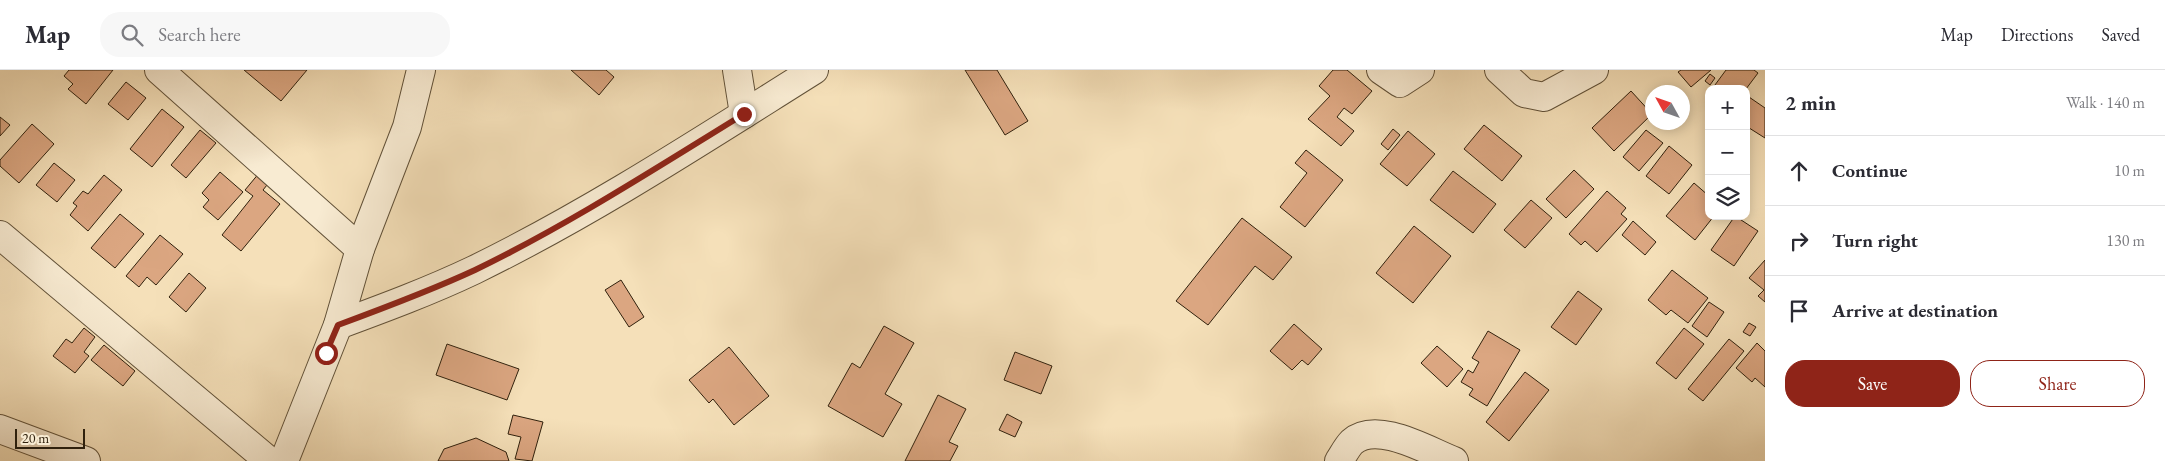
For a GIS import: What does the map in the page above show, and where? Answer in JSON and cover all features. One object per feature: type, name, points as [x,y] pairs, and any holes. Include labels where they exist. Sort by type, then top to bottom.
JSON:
[{"type":"street","points":[[159,70],[360,249]]},
{"type":"street","points":[[284,461],[338,325],[360,249],[407,127],[421,70]]},
{"type":"street","points":[[737,70],[744,114]]},
{"type":"street","points":[[338,325],[396,304],[475,270],[602,200],[814,70]]},
{"type":"street","points":[[1381,70],[1400,84],[1420,70]]},
{"type":"street","points":[[1500,70],[1524,93],[1544,97],[1594,70]]},
{"type":"street","points":[[0,235],[269,461]]},
{"type":"street","points":[[0,429],[86,461]]},
{"type":"street","points":[[1339,461],[1353,441],[1372,433],[1392,436],[1454,461]]},
{"type":"building","points":[[69,70],[113,70],[86,104],[68,89],[73,84],[64,76]]},
{"type":"building","points":[[244,70],[307,70],[281,101]]},
{"type":"building","points":[[571,70],[606,70],[614,77],[599,95]]},
{"type":"building","points":[[965,70],[997,70],[1028,121],[1005,135]]},
{"type":"building","points":[[1333,70],[1347,70],[1372,91],[1352,114],[1344,108],[1337,117],[1354,131],[1341,146],[1308,119],[1330,96],[1319,86]]},
{"type":"building","points":[[1681,70],[1711,70],[1691,87],[1678,72]]},
{"type":"building","points":[[1726,70],[1754,70],[1758,73],[1749,85],[1715,85]]},
{"type":"building","points":[[1710,74],[1715,78],[1710,85],[1705,81]]},
{"type":"building","points":[[126,82],[146,98],[128,120],[108,104]]},
{"type":"building","points":[[1631,91],[1645,106],[1645,121],[1614,151],[1592,128]]},
{"type":"building","points":[[1750,98],[1765,108],[1765,138],[1750,129]]},
{"type":"building","points":[[162,109],[184,127],[152,167],[130,149]]},
{"type":"building","points":[[0,117],[10,125],[0,136]]},
{"type":"building","points":[[32,124],[54,144],[19,183],[0,166],[0,160]]},
{"type":"building","points":[[1484,125],[1522,156],[1502,181],[1464,149]]},
{"type":"building","points":[[1393,129],[1400,135],[1388,150],[1381,144]]},
{"type":"building","points":[[200,130],[216,143],[186,178],[171,165]]},
{"type":"building","points":[[1646,130],[1663,143],[1639,171],[1623,157]]},
{"type":"building","points":[[1408,131],[1435,154],[1407,186],[1380,164]]},
{"type":"building","points":[[1669,146],[1692,165],[1669,194],[1646,176]]},
{"type":"building","points":[[1306,150],[1343,180],[1305,227],[1280,207],[1307,173],[1295,163]]},
{"type":"building","points":[[54,163],[75,180],[57,202],[36,185]]},
{"type":"building","points":[[1574,170],[1594,189],[1566,218],[1546,199]]},
{"type":"building","points":[[1453,171],[1496,204],[1473,233],[1430,200]]},
{"type":"building","points":[[220,172],[243,192],[218,220],[203,207],[209,200],[202,193]]},
{"type":"building","points":[[260,172],[271,180],[263,190],[280,204],[241,251],[222,235],[253,196],[245,190]]},
{"type":"building","points":[[104,175],[122,190],[88,231],[70,215],[77,206],[73,203],[83,191],[88,194]]},
{"type":"building","points":[[1694,183],[1705,193],[1705,220],[1711,220],[1695,240],[1666,216]]},
{"type":"building","points":[[1607,191],[1626,208],[1621,214],[1627,219],[1597,252],[1585,241],[1581,245],[1569,234]]},
{"type":"building","points":[[1531,200],[1552,218],[1525,248],[1504,230]]},
{"type":"building","points":[[120,214],[144,234],[115,268],[91,248]]},
{"type":"building","points":[[1242,218],[1292,257],[1273,280],[1255,266],[1208,325],[1176,301]]},
{"type":"building","points":[[1732,220],[1741,220],[1758,231],[1734,266],[1711,250]]},
{"type":"building","points":[[1633,221],[1656,242],[1645,255],[1622,235]]},
{"type":"building","points":[[1414,226],[1451,256],[1413,303],[1376,273]]},
{"type":"building","points":[[160,235],[183,254],[156,285],[147,277],[139,287],[126,276]]},
{"type":"building","points":[[1765,260],[1765,302],[1758,296],[1764,290],[1749,278]]},
{"type":"building","points":[[1672,270],[1708,298],[1688,323],[1671,310],[1666,315],[1648,300]]},
{"type":"building","points":[[189,273],[206,288],[186,312],[169,297]]},
{"type":"building","points":[[621,280],[644,317],[629,327],[605,290]]},
{"type":"building","points":[[1578,291],[1602,309],[1576,345],[1551,327]]},
{"type":"building","points":[[1709,302],[1724,312],[1707,337],[1692,326]]},
{"type":"building","points":[[1749,323],[1756,327],[1750,336],[1743,332]]},
{"type":"building","points":[[1294,324],[1322,349],[1308,365],[1302,360],[1292,370],[1270,351]]},
{"type":"building","points":[[884,326],[914,343],[885,394],[902,404],[883,437],[828,406],[852,363],[860,368]]},
{"type":"building","points":[[84,328],[95,337],[84,352],[89,356],[75,373],[53,356],[66,339],[72,343]]},
{"type":"building","points":[[1684,328],[1704,344],[1676,379],[1656,363]]},
{"type":"building","points":[[1488,331],[1520,350],[1487,406],[1469,395],[1473,389],[1461,382],[1468,370],[1473,373],[1479,362],[1472,358]]},
{"type":"building","points":[[1729,339],[1744,351],[1703,401],[1688,389]]},
{"type":"building","points":[[1757,343],[1765,351],[1765,387],[1755,378],[1752,382],[1736,368]]},
{"type":"building","points":[[447,344],[519,369],[507,400],[436,375]]},
{"type":"building","points":[[104,345],[135,371],[123,386],[91,360]]},
{"type":"building","points":[[1437,346],[1463,369],[1447,387],[1421,363]]},
{"type":"building","points":[[729,347],[769,396],[734,425],[713,399],[709,403],[689,380]]},
{"type":"building","points":[[1015,352],[1052,366],[1041,394],[1004,380]]},
{"type":"building","points":[[1525,372],[1549,390],[1509,441],[1486,422]]},
{"type":"building","points":[[938,395],[966,409],[949,442],[958,446],[950,461],[905,461]]},
{"type":"building","points":[[1007,414],[1022,422],[1015,437],[999,430]]},
{"type":"building","points":[[513,415],[543,422],[532,461],[515,459],[521,437],[508,434]]},
{"type":"building","points":[[476,438],[506,452],[509,461],[438,461],[444,449]]},
{"type":"route","points":[[326,353],[338,325],[396,304],[475,270],[602,200],[744,114]]}]
